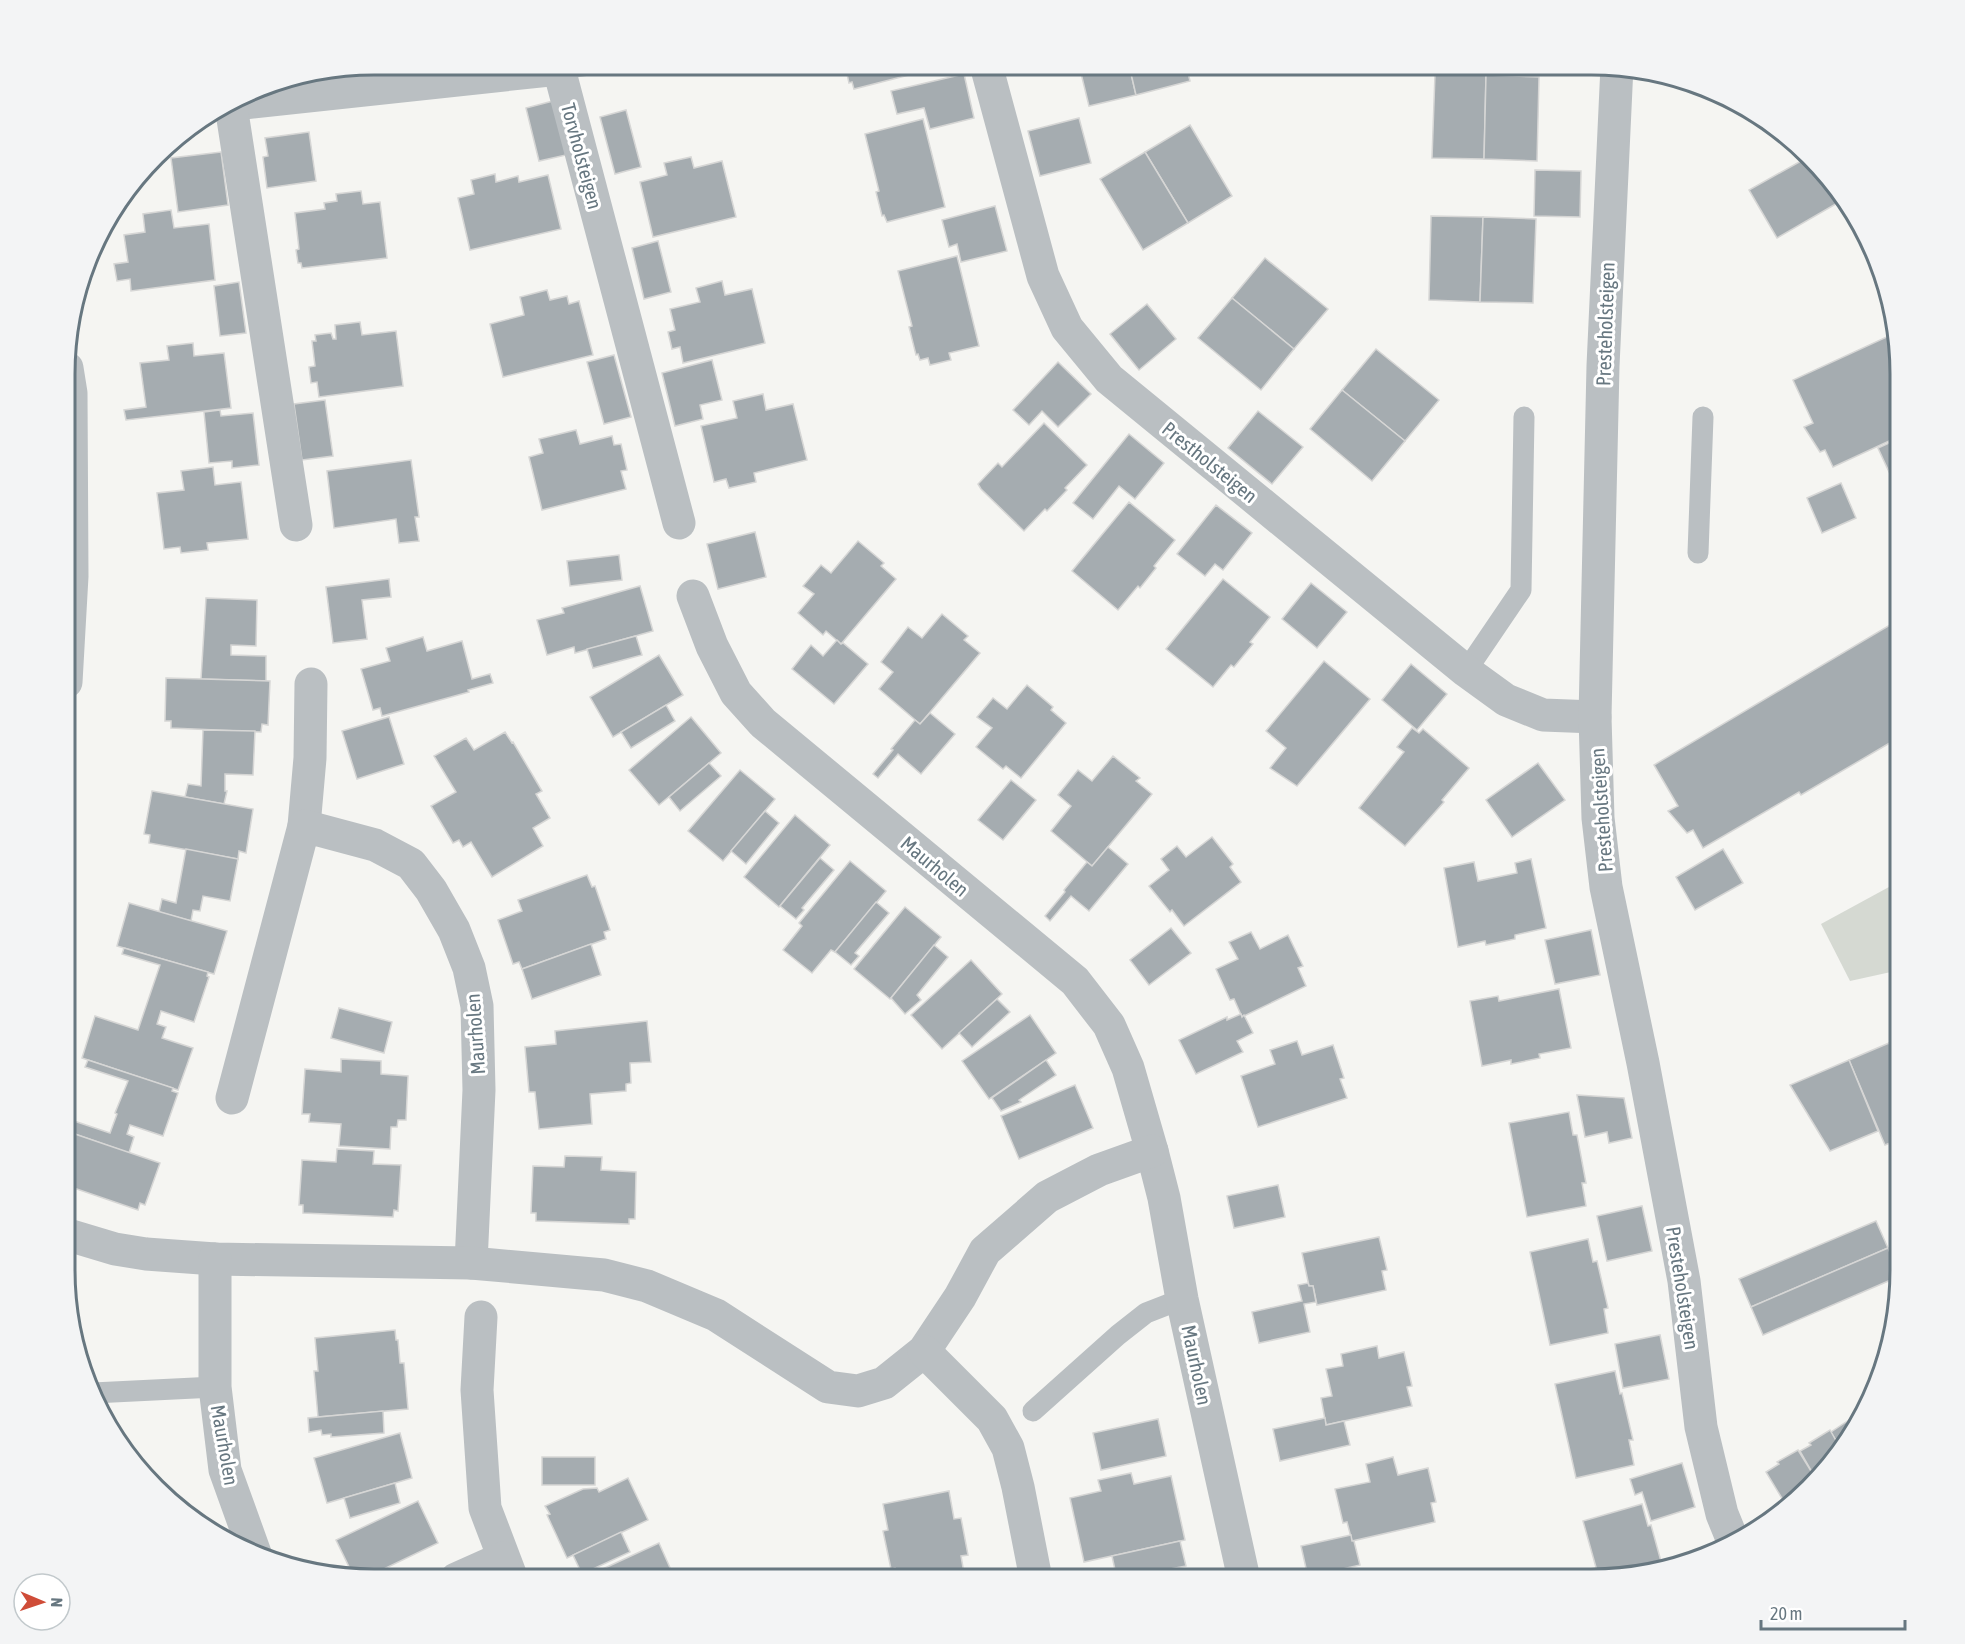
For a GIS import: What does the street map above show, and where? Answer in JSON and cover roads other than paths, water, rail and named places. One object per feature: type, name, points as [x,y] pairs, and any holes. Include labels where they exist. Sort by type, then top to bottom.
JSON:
[{"type":"street","name":"Torvholsteigen","points":[[248,103],[502,75]]},
{"type":"street","name":"Torvholsteigen","points":[[576,75],[679,523]]},
{"type":"street","name":"Prestholsteigen","points":[[989,75],[1043,276],[1067,328],[1109,379],[1466,671],[1506,700],[1544,715],[1595,717]]},
{"type":"street","name":"Presteholsteigen","points":[[1617,77],[1603,366],[1595,717],[1598,818],[1606,886],[1643,1063],[1684,1281],[1701,1427],[1722,1514],[1731,1534]]},
{"type":"street","name":"Torvholsteigen","points":[[234,110],[296,525]]},
{"type":"street","name":"Maurholen","points":[[693,596],[712,646],[736,693],[763,723],[1075,981],[1109,1025],[1128,1068],[1164,1198],[1182,1299],[1242,1569]]},
{"type":"street","points":[[232,1098],[304,826],[310,758],[311,684]]},
{"type":"street","name":"Maurholen","points":[[304,826],[375,845],[411,864],[431,890],[465,958],[477,1006],[479,1080],[471,1263]]},
{"type":"street","points":[[75,1237],[115,1249],[146,1254],[215,1258],[471,1263],[604,1275],[647,1286],[716,1316],[828,1387],[858,1391],[884,1383],[924,1351],[960,1297],[985,1251],[1047,1197],[1099,1170],[1152,1151]]},
{"type":"street","name":"Maurholen","points":[[215,1258],[215,1387],[225,1470],[251,1542]]},
{"type":"street","points":[[480,1317],[477,1390],[485,1508],[508,1568]]},
{"type":"street","points":[[924,1351],[992,1419],[1008,1448],[1034,1569]]},
{"type":"lane","points":[[1466,671],[1521,590],[1524,417]]},
{"type":"lane","points":[[1698,553],[1703,417]]},
{"type":"lane","points":[[1034,1411],[1118,1335],[1146,1313],[1182,1299]]},
{"type":"lane","points":[[102,1393],[215,1387]]}]
